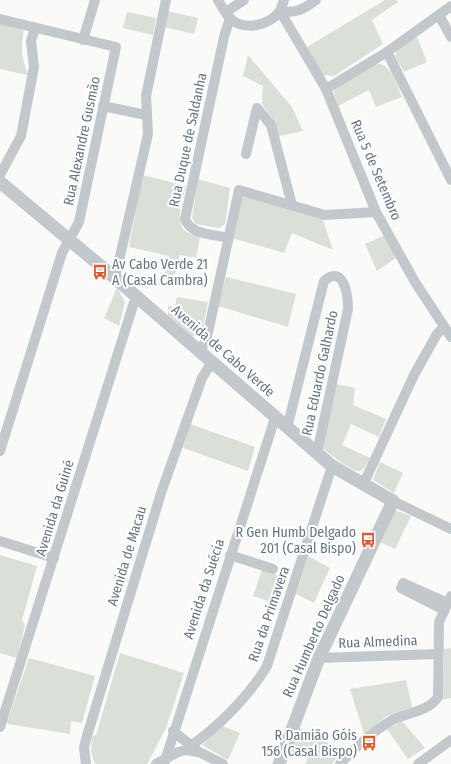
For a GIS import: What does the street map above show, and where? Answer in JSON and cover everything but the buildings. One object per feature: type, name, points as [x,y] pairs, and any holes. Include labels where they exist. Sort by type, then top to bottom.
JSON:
[{"type":"street","points":[[0,19],[83,40],[95,0]]},
{"type":"street","points":[[115,278],[148,134],[146,96],[166,0]]},
{"type":"street","points":[[218,0],[228,15],[242,24],[251,26],[276,18],[280,12],[284,0]]},
{"type":"street","points":[[228,15],[244,0]]},
{"type":"street","points":[[280,12],[289,13],[302,10],[316,0]]},
{"type":"street","points":[[326,89],[387,52],[451,6]]},
{"type":"street","name":"Rua 5 de Setembro","points":[[280,12],[326,89],[376,212],[415,282],[451,337]]},
{"type":"street","name":"Rua Duque de Saldanha","points":[[228,15],[185,219],[187,226],[192,230],[228,238]]},
{"type":"street","points":[[439,15],[451,37]]},
{"type":"street","points":[[0,175],[21,136],[34,67],[31,41],[35,28]]},
{"type":"street","name":"Rua Alexandre Gusmão","points":[[0,451],[62,253],[79,222],[116,47],[83,40]]},
{"type":"street","points":[[387,52],[451,180]]},
{"type":"street","points":[[103,106],[146,115]]},
{"type":"street","points":[[246,154],[257,108],[270,124],[292,205]]},
{"type":"street","name":"Avenida de Cabo Verde","points":[[0,182],[115,278],[274,418],[332,466],[393,501]]},
{"type":"street","points":[[200,352],[207,337],[239,190],[325,215],[376,212]]},
{"type":"street","name":"Rua Eduardo Galhardo","points":[[287,428],[324,280],[333,276],[339,276],[343,280],[348,300],[348,309],[317,453]]},
{"type":"street","name":"Avenida da Guiné","points":[[0,727],[136,296]]},
{"type":"street","points":[[363,485],[414,374],[437,334],[444,328]]},
{"type":"street","name":"Avenida de Macau","points":[[86,764],[84,748],[86,739],[162,490],[202,378],[212,362]]},
{"type":"street","name":"Avenida da Suécia","points":[[161,763],[173,731],[274,418]]},
{"type":"street","name":"Rua da Primavera","points":[[196,749],[258,682],[267,666],[332,466]]},
{"type":"street","points":[[393,501],[451,529]]},
{"type":"street","name":"Rua Humberto Delgado","points":[[279,764],[319,658],[393,501]]},
{"type":"street","points":[[0,541],[54,558]]},
{"type":"street","points":[[230,555],[273,569]]},
{"type":"street","points":[[340,764],[364,742],[392,720],[433,704],[438,697],[439,622],[448,603]]},
{"type":"street","name":"Rua Almedina","points":[[319,658],[438,654]]},
{"type":"street","points":[[173,731],[196,749],[223,764]]},
{"type":"street","points":[[418,764],[451,740]]},
{"type":"street","points":[[161,763],[186,750],[196,749]]},
{"type":"shaded area","points":[[385,0],[396,0],[398,2],[372,20],[383,44],[334,76],[323,75],[307,47]]},
{"type":"shaded area","points":[[167,11],[198,18],[194,34],[164,27]]},
{"type":"shaded area","points":[[127,12],[156,18],[153,35],[123,28]]},
{"type":"shaded area","points":[[0,23],[24,28],[22,52],[28,75],[0,69]]},
{"type":"shaded area","points":[[417,37],[427,62],[404,72],[395,56],[398,48]]},
{"type":"shaded area","points":[[248,55],[292,107],[303,131],[279,136],[272,118],[262,104],[263,86],[243,76]]},
{"type":"shaded area","points":[[375,63],[386,66],[393,75],[402,97],[376,107],[369,90],[338,106],[334,92],[336,87]]},
{"type":"shaded area","points":[[142,175],[186,186],[180,210],[181,223],[187,232],[200,236],[196,258],[180,255],[175,275],[165,275],[169,256],[129,247]]},
{"type":"shaded area","points":[[198,179],[230,188],[225,224],[219,228],[196,224],[192,218]]},
{"type":"shaded area","points":[[246,196],[322,217],[333,250],[292,233],[284,253],[232,238],[242,197]]},
{"type":"shaded area","points":[[385,235],[396,258],[377,271],[365,244]]},
{"type":"shaded area","points":[[226,277],[296,294],[288,327],[218,306]]},
{"type":"shaded area","points":[[117,288],[125,302],[119,326],[104,318]]},
{"type":"shaded area","points":[[177,297],[208,302],[202,332],[197,336],[192,336],[168,315],[168,306],[175,307]]},
{"type":"shaded area","points":[[336,384],[355,388],[353,405],[386,419],[379,437],[351,424],[342,445],[370,458],[365,467],[360,471],[347,466],[322,448]]},
{"type":"shaded area","points":[[190,424],[255,447],[248,471],[183,448]]},
{"type":"shaded area","points":[[380,462],[403,473],[394,493],[373,480]]},
{"type":"shaded area","points":[[395,510],[411,516],[395,549],[380,542]]},
{"type":"shaded area","points":[[0,555],[37,566],[22,620],[25,625],[17,658],[0,653]]},
{"type":"shaded area","points":[[308,556],[330,568],[314,603],[296,594]]},
{"type":"shaded area","points":[[262,569],[287,579],[279,605],[253,596]]},
{"type":"shaded area","points":[[451,648],[451,698],[443,700],[444,649]]},
{"type":"shaded area","points":[[120,653],[184,673],[166,728],[147,764],[96,764],[92,755],[92,737],[96,735]]},
{"type":"shaded area","points":[[29,658],[95,676],[82,723],[71,721],[70,734],[8,724],[7,722]]},
{"type":"shaded area","points":[[406,680],[412,707],[387,716],[364,734],[350,689]]},
{"type":"shaded area","points":[[402,721],[425,748],[408,759],[387,729]]},
{"type":"shaded area","points":[[222,726],[240,733],[228,760],[202,745]]},
{"type":"shaded area","points":[[299,728],[323,736],[337,757],[332,764],[305,764],[308,758],[290,751]]},
{"type":"place","name":"Av Cabo Verde 21 A (Casal Cambra)","points":[[100,272]]},
{"type":"place","name":"R Gen Humb Delgado 201 (Casal Bispo)","points":[[368,540]]},
{"type":"place","name":"R Damião Góis 156 (Casal Bispo)","points":[[369,743]]}]
